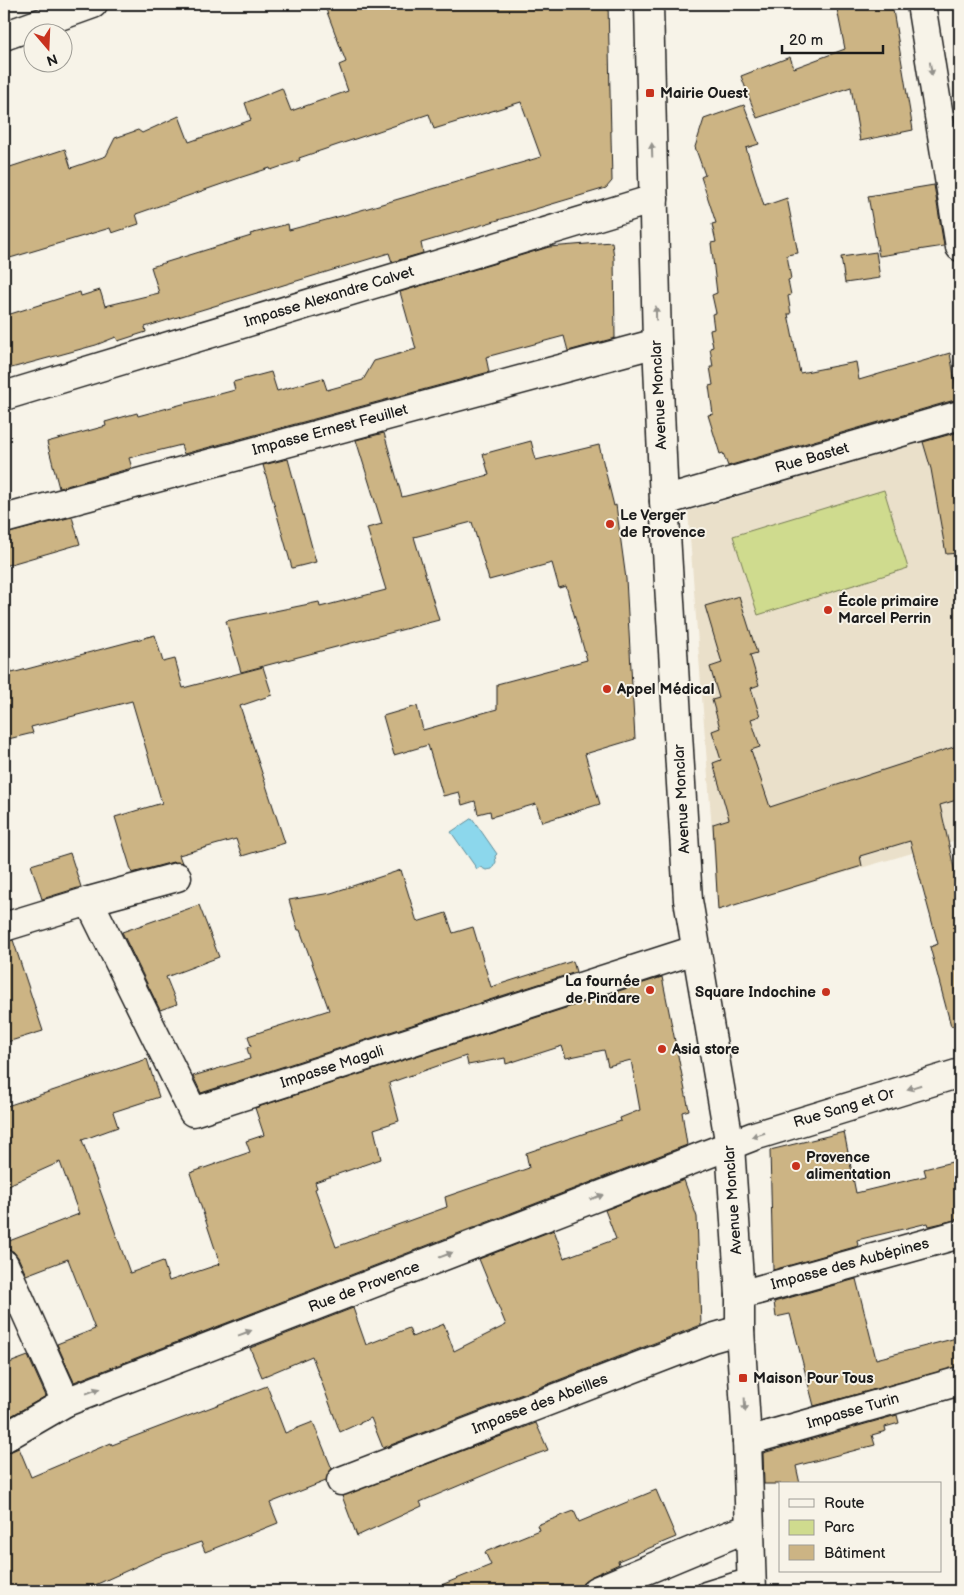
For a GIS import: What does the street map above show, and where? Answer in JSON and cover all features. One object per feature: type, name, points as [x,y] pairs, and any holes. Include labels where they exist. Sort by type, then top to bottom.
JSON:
[{"type":"street","points":[[4,36],[92,4]]},
{"type":"street","name":"Avenue Monclar","points":[[648,4],[657,343],[664,502],[688,900],[695,950],[730,1146],[747,1441],[751,1585]]},
{"type":"street","points":[[921,4],[958,215],[960,246]]},
{"type":"street","name":"Impasse Alexandre Calvet","points":[[4,396],[654,199]]},
{"type":"street","name":"Impasse Ernest Feuillet","points":[[4,519],[657,343]]},
{"type":"street","name":"Rue Bastet","points":[[664,502],[960,415]]},
{"type":"street","points":[[4,927],[177,876]]},
{"type":"street","name":"Impasse Magali","points":[[90,901],[193,1112],[695,950]]},
{"type":"street","name":"Rue Sang et Or","points":[[730,1146],[754,1136],[960,1073]]},
{"type":"street","name":"Rue de Provence","points":[[4,1438],[66,1402],[730,1146]]},
{"type":"street","name":"Impasse des Aubépines","points":[[740,1295],[960,1234]]},
{"type":"street","points":[[4,1264],[66,1402]]},
{"type":"street","name":"Impasse des Abeilles","points":[[341,1481],[712,1338],[740,1330]]},
{"type":"street","name":"Impasse Turin","points":[[747,1441],[960,1381]]},
{"type":"street","points":[[596,1591],[748,1529]]},
{"type":"lane","points":[[705,1591],[734,1582],[751,1585]]},
{"type":"shaded area","name":"École primaire Marcel Perrin","points":[[960,431],[960,839],[718,910],[688,511]]},
{"type":"green space","points":[[884,490],[908,568],[758,615],[733,536]]},
{"type":"water","points":[[472,818],[497,854],[495,856],[496,862],[492,869],[486,870],[480,867],[477,869],[451,832]]},
{"type":"building","points":[[324,4],[608,4],[612,181],[606,188],[421,243],[423,253],[392,262],[389,253],[145,327],[146,332],[118,341],[116,337],[96,345],[4,370],[4,316],[80,292],[81,296],[100,290],[105,306],[159,293],[151,267],[251,236],[250,234],[288,224],[289,230],[541,157],[521,102],[434,129],[429,114],[299,158],[300,160],[271,170],[270,168],[242,177],[136,214],[139,224],[112,233],[110,228],[10,258],[4,237],[4,169],[65,149],[71,168],[106,156],[115,138],[138,130],[142,133],[179,116],[189,142],[251,120],[245,103],[282,88],[291,111],[348,91],[339,65],[346,62]]},
{"type":"building","points":[[836,4],[892,4],[913,130],[860,141],[851,87],[757,118],[741,76],[790,57],[794,68],[845,49]]},
{"type":"building","points":[[744,105],[759,144],[746,148],[764,206],[787,198],[798,253],[787,255],[791,279],[788,280],[791,295],[788,296],[791,314],[788,314],[800,373],[856,362],[859,380],[950,353],[958,399],[728,466],[723,453],[720,454],[708,415],[713,414],[709,386],[713,385],[710,367],[713,367],[710,348],[713,347],[710,330],[714,329],[712,314],[716,313],[712,295],[717,293],[711,243],[716,242],[712,224],[716,223],[701,177],[705,175],[695,147],[704,119]]},
{"type":"building","points":[[934,185],[944,246],[879,256],[868,196]]},
{"type":"building","points":[[612,242],[615,338],[568,351],[564,336],[486,357],[489,372],[184,454],[181,445],[129,458],[132,468],[59,488],[47,442],[106,426],[105,422],[137,413],[138,416],[235,390],[233,382],[271,372],[277,391],[323,378],[327,390],[363,380],[374,361],[416,349],[400,292],[549,247]]},
{"type":"building","points":[[876,252],[880,278],[845,283],[841,257]]},
{"type":"building","points":[[384,433],[402,497],[489,475],[483,454],[531,441],[536,460],[599,445],[614,506],[616,505],[626,579],[635,739],[585,754],[600,804],[542,822],[536,804],[491,817],[490,811],[478,814],[475,801],[462,805],[459,792],[443,796],[428,745],[394,755],[383,716],[417,706],[423,730],[497,709],[497,684],[587,660],[566,586],[559,588],[552,563],[489,580],[472,522],[414,537],[439,620],[241,672],[226,621],[319,602],[320,607],[386,590],[367,528],[382,524],[356,440]]},
{"type":"building","points":[[955,433],[960,437],[960,553],[946,554],[931,469],[923,442]]},
{"type":"building","points":[[288,459],[316,562],[292,568],[263,465]]},
{"type":"building","points":[[72,517],[80,544],[4,566],[4,534]]},
{"type":"building","points":[[739,596],[757,653],[750,655],[759,685],[751,688],[760,716],[751,719],[760,747],[751,750],[770,807],[960,745],[960,799],[940,805],[956,877],[960,876],[960,1025],[951,1026],[930,947],[938,944],[910,841],[860,856],[862,866],[718,910],[713,824],[729,819],[713,763],[721,760],[712,731],[720,728],[712,700],[719,698],[710,667],[722,663],[705,606]]},
{"type":"building","points":[[155,635],[163,662],[175,659],[183,688],[263,667],[272,695],[240,706],[285,843],[242,856],[236,839],[179,855],[182,863],[173,862],[132,873],[115,817],[162,803],[132,701],[31,727],[33,733],[4,740],[4,661],[8,660],[12,673]]},
{"type":"building","points":[[70,853],[81,887],[42,899],[31,865]]},
{"type":"building","points":[[401,870],[417,922],[446,913],[453,933],[473,927],[491,987],[573,961],[576,972],[201,1093],[193,1076],[250,1059],[247,1048],[251,1046],[248,1036],[329,1010],[300,930],[298,930],[289,900],[331,893]]},
{"type":"building","points":[[199,905],[219,957],[166,977],[177,1004],[160,1010],[122,932]]},
{"type":"building","points":[[13,940],[43,1031],[4,1043],[4,942]]},
{"type":"building","points":[[662,977],[689,1110],[682,1112],[687,1145],[74,1382],[57,1344],[95,1329],[68,1259],[26,1275],[18,1257],[13,1251],[4,1249],[4,1243],[79,1214],[60,1162],[4,1187],[4,1107],[147,1059],[159,1097],[113,1112],[118,1127],[82,1140],[130,1273],[163,1261],[169,1281],[220,1264],[190,1173],[250,1152],[246,1141],[264,1135],[255,1108]],"holes":[[[562,1046],[566,1058],[604,1050],[608,1066],[631,1060],[640,1110],[620,1118],[621,1121],[526,1153],[529,1168],[445,1197],[447,1207],[336,1247],[315,1189],[317,1188],[315,1182],[381,1159],[374,1129],[399,1121],[389,1083],[466,1056],[468,1065],[505,1058],[506,1064]]]},
{"type":"building","points":[[844,1132],[856,1193],[926,1176],[924,1169],[960,1160],[960,1219],[929,1226],[928,1223],[857,1240],[858,1246],[773,1270],[770,1150]]},
{"type":"building","points":[[684,1180],[697,1217],[701,1325],[383,1448],[371,1418],[340,1432],[312,1356],[262,1377],[250,1348],[353,1308],[366,1345],[409,1328],[412,1337],[444,1324],[454,1351],[506,1325],[479,1259],[554,1230],[564,1258],[616,1239],[605,1210]]},
{"type":"building","points":[[856,1279],[876,1359],[960,1337],[960,1366],[814,1406],[790,1314],[776,1317],[774,1302]]},
{"type":"building","points":[[28,1356],[46,1396],[4,1420],[4,1365]]},
{"type":"building","points":[[267,1386],[285,1433],[313,1422],[332,1469],[326,1481],[270,1503],[278,1523],[205,1552],[201,1542],[157,1557],[82,1591],[4,1591],[4,1454],[19,1448],[31,1477],[111,1443],[112,1445]]},
{"type":"building","points":[[897,1415],[899,1423],[885,1427],[886,1431],[872,1435],[875,1445],[796,1466],[800,1482],[764,1484],[763,1453]]},
{"type":"building","points":[[536,1423],[548,1450],[420,1502],[422,1506],[357,1536],[342,1496]]},
{"type":"building","points":[[656,1490],[676,1537],[618,1561],[619,1564],[584,1581],[581,1588],[574,1591],[429,1591],[491,1565],[485,1552],[539,1530],[537,1525],[574,1511],[579,1522]]},
{"type":"place","name":"Mairie Ouest","points":[[650,93]]},
{"type":"place","name":"Le Verger de Provence","points":[[610,524]]},
{"type":"place","name":"École primaire Marcel Perrin","points":[[828,610]]},
{"type":"place","name":"Appel Médical","points":[[607,689]]},
{"type":"place","name":"La fournée de Pindare","points":[[650,990]]},
{"type":"place","name":"Square Indochine","points":[[826,992]]},
{"type":"place","name":"Asia store","points":[[662,1049]]},
{"type":"place","name":"Provence alimentation","points":[[796,1166]]},
{"type":"place","name":"Maison Pour Tous","points":[[743,1378]]}]
